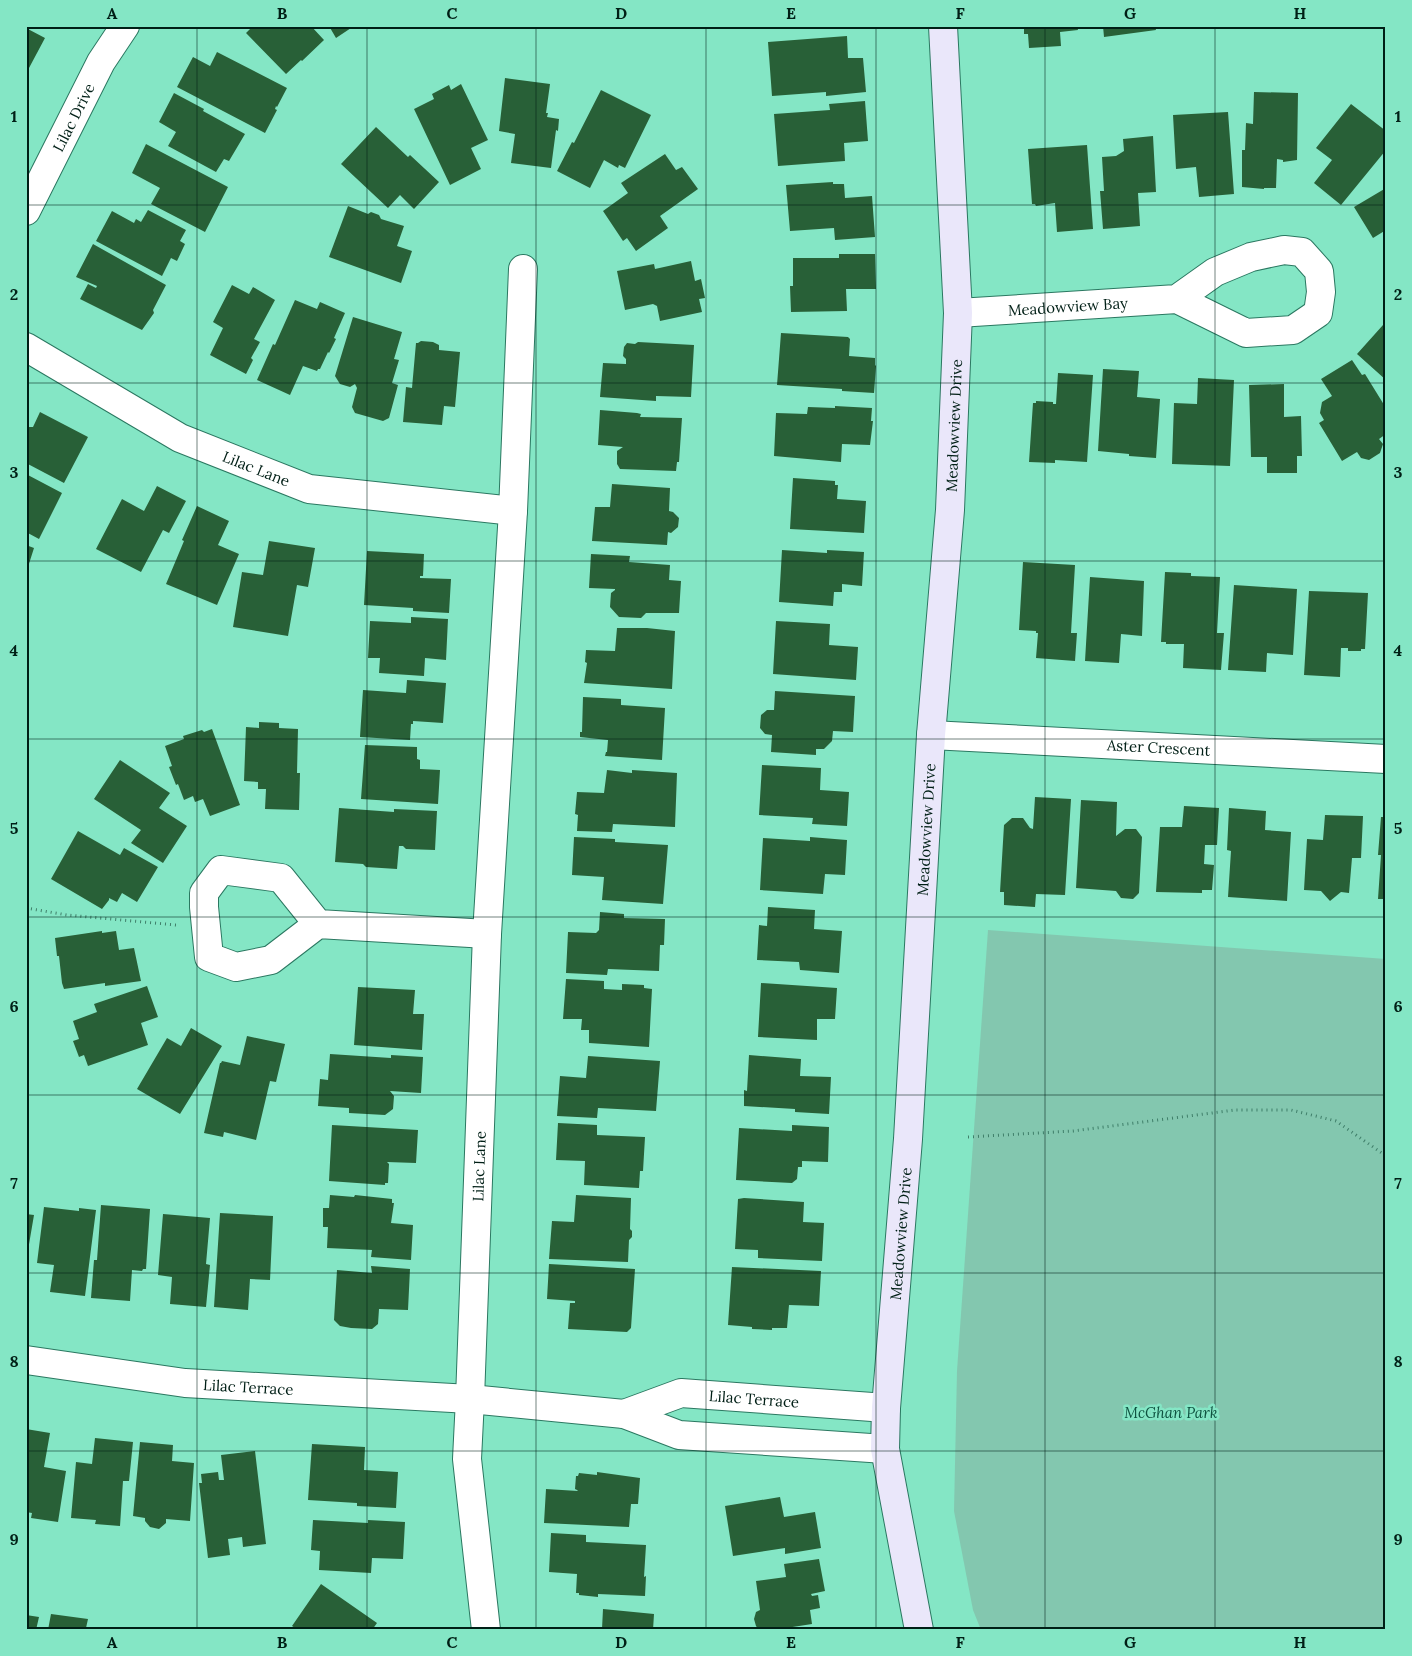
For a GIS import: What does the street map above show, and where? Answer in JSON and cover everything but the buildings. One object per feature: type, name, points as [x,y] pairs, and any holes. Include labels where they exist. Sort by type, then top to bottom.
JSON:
[{"type":"street","name":"Lilac Drive","points":[[26,212],[101,62],[125,26]]},
{"type":"street","name":"Meadowview Drive","points":[[918,1630],[885,1449],[886,1408],[908,1139],[931,735],[950,510],[958,314],[943,26]]},
{"type":"street","points":[[1284,250],[1302,252],[1319,271],[1321,292],[1318,313],[1293,330],[1246,333],[1177,299],[1216,272],[1251,257],[1284,250]]},
{"type":"street","name":"Lilac Lane","points":[[470,1399],[487,934],[513,511],[523,269]]},
{"type":"street","name":"Meadowview Bay","points":[[958,314],[1177,299]]},
{"type":"street","name":"Lilac Lane","points":[[26,347],[180,438],[309,489],[513,511]]},
{"type":"street","name":"Aster Crescent","points":[[931,735],[1386,759]]},
{"type":"street","points":[[318,924],[487,934]]},
{"type":"street","name":"Lilac Terrace","points":[[26,1360],[184,1383],[470,1399],[624,1414],[679,1435],[885,1449]]},
{"type":"street","name":"Lilac Terrace","points":[[624,1414],[681,1393],[886,1408]]},
{"type":"street","points":[[470,1399],[467,1459],[486,1630]]},
{"type":"path","points":[[26,908],[67,915],[176,925]]},
{"type":"path","points":[[968,1137],[1073,1131],[1236,1110],[1291,1110],[1336,1121],[1386,1156]]},
{"type":"green space","name":"McGhan Park","points":[[988,930],[1386,959],[1386,1630],[981,1630],[973,1610],[954,1511],[957,1371]]}]
